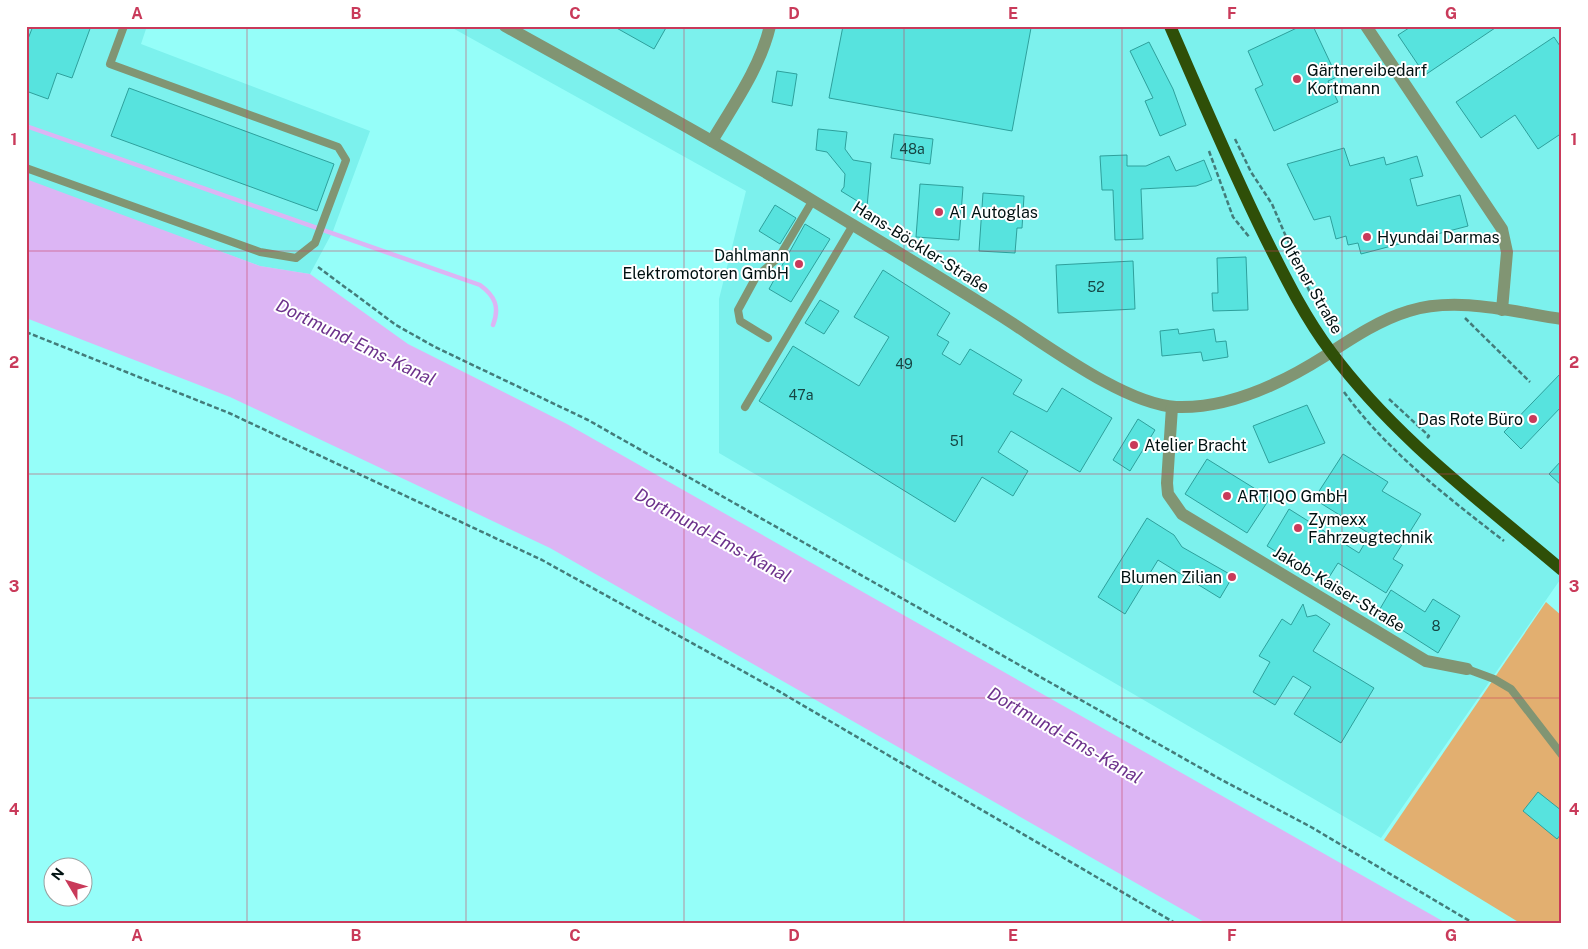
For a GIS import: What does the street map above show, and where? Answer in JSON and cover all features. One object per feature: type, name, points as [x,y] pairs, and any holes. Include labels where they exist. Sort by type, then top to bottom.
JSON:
[{"type":"main road","name":"Olfener Straße","points":[[1170,26],[1252,210],[1292,291],[1331,352],[1370,400],[1418,449],[1562,570]]},
{"type":"street","name":"Hans-Böckler-Straße","points":[[505,26],[712,141],[854,225],[1097,376],[1149,401],[1172,407],[1202,407],[1235,400],[1279,381],[1359,334],[1406,312],[1428,306],[1451,304],[1562,319]]},
{"type":"street","points":[[712,141],[756,68],[766,44],[770,26]]},
{"type":"street","points":[[1366,26],[1502,229],[1507,252],[1502,310]]},
{"type":"street","name":"Jakob-Kaiser-Straße","points":[[1172,407],[1168,494],[1182,514],[1426,660],[1467,669]]},
{"type":"lane","points":[[26,168],[260,252],[296,258],[315,243],[346,160],[338,147],[110,64],[124,26]]},
{"type":"lane","points":[[768,338],[740,321],[738,310],[756,277],[779,257],[813,200]]},
{"type":"lane","points":[[745,407],[854,225]]},
{"type":"lane","name":"Jakob-Kaiser-Straße","points":[[1467,669],[1494,679],[1511,689],[1562,755]]},
{"type":"path","points":[[1232,132],[1251,172],[1272,204],[1311,295]]},
{"type":"path","points":[[318,267],[396,325],[434,347],[588,420],[1220,779],[1311,827],[1473,923]]},
{"type":"path","points":[[1451,304],[1530,382]]},
{"type":"path","points":[[26,332],[229,413],[542,560],[775,689],[1175,923]]},
{"type":"path","points":[[1342,388],[1358,411],[1407,462],[1507,543]]},
{"type":"shaded area","points":[[26,26],[147,26],[141,44],[370,131],[333,231],[310,274],[260,266],[26,181]]},
{"type":"shaded area","points":[[449,26],[1562,26],[1562,577],[1381,838],[719,453],[719,299],[746,191]]},
{"type":"shaded area","points":[[1546,602],[1562,616],[1562,923],[1520,923],[1384,840]]},
{"type":"water","name":"Dortmund-Ems-Kanal","points":[[26,179],[260,266],[310,274],[408,344],[567,424],[1446,923],[1206,923],[550,548],[230,397],[26,318]]},
{"type":"building","points":[[33,26],[91,26],[72,78],[57,73],[48,99],[26,91],[26,44]]},
{"type":"building","points":[[613,26],[667,26],[654,49]]},
{"type":"building","points":[[843,26],[1031,28],[1012,131],[829,98]]},
{"type":"building","name":"Gärtnereibedarf Kortmann","points":[[1301,26],[1313,26],[1337,77],[1328,81],[1338,102],[1274,131],[1255,89],[1263,85],[1248,51]]},
{"type":"building","points":[[1412,26],[1498,26],[1425,75],[1398,35]]},
{"type":"building","points":[[1554,37],[1562,49],[1562,133],[1538,149],[1515,115],[1481,138],[1456,102]]},
{"type":"building","points":[[1149,42],[1173,89],[1186,125],[1160,136],[1145,101],[1153,98],[1130,51]]},
{"type":"building","points":[[777,71],[797,74],[792,106],[772,102]]},
{"type":"building","points":[[129,88],[334,164],[317,211],[111,136]]},
{"type":"building","points":[[818,129],[847,132],[845,149],[853,160],[871,163],[867,207],[841,191],[844,187],[845,174],[827,152],[816,150]]},
{"type":"building","points":[[894,134],[933,139],[930,164],[891,158]]},
{"type":"building","points":[[1344,148],[1350,166],[1384,157],[1386,165],[1417,156],[1423,176],[1410,179],[1417,206],[1460,195],[1468,226],[1361,254],[1358,243],[1348,245],[1346,236],[1336,239],[1330,216],[1314,220],[1287,164]]},
{"type":"building","points":[[1127,155],[1127,166],[1146,166],[1169,156],[1176,171],[1204,160],[1212,180],[1196,186],[1141,189],[1143,239],[1115,240],[1113,190],[1102,190],[1100,156]]},
{"type":"building","name":"A1 Autoglas","points":[[920,184],[963,187],[959,240],[916,237]]},
{"type":"building","points":[[983,193],[1024,196],[1022,228],[1017,228],[1015,253],[979,251]]},
{"type":"building","points":[[775,205],[796,218],[780,244],[759,231]]},
{"type":"building","name":"Dahlmann Elektromotoren GmbH","points":[[805,224],[830,239],[791,302],[769,289]]},
{"type":"building","points":[[1246,257],[1248,310],[1213,311],[1212,293],[1218,293],[1217,258]]},
{"type":"building","points":[[1133,261],[1135,309],[1058,313],[1056,265]]},
{"type":"building","points":[[883,270],[950,313],[937,335],[949,342],[942,354],[960,365],[970,349],[1022,380],[1013,394],[1047,412],[1062,388],[1112,418],[1080,472],[1011,431],[998,452],[1028,471],[1013,496],[982,477],[955,522],[759,401],[793,346],[859,386],[889,337],[854,317]]},
{"type":"building","points":[[820,300],[839,311],[824,334],[805,323]]},
{"type":"building","points":[[1178,329],[1179,334],[1214,329],[1216,342],[1226,341],[1228,357],[1203,361],[1201,352],[1162,356],[1160,331]]},
{"type":"building","name":"Das Rote Büro","points":[[1562,372],[1562,406],[1521,449],[1504,432]]},
{"type":"building","points":[[1307,405],[1325,443],[1269,463],[1253,426]]},
{"type":"building","name":"Atelier Bracht","points":[[1138,419],[1155,430],[1130,471],[1113,460]]},
{"type":"building","points":[[1343,454],[1388,482],[1382,491],[1421,514],[1393,559],[1403,565],[1386,593],[1338,563],[1326,582],[1267,546],[1289,509],[1359,553],[1370,534],[1314,499]]},
{"type":"building","name":"ARTIQO GmbH","points":[[1207,459],[1270,498],[1247,533],[1185,494]]},
{"type":"building","points":[[1562,460],[1562,486],[1549,474]]},
{"type":"building","points":[[1147,518],[1174,535],[1182,547],[1233,576],[1220,598],[1158,560],[1125,614],[1098,597]]},
{"type":"building","points":[[1391,590],[1425,612],[1433,599],[1460,616],[1438,653],[1377,614]]},
{"type":"building","points":[[1303,604],[1307,617],[1316,615],[1330,624],[1313,651],[1374,688],[1341,743],[1294,714],[1311,687],[1293,676],[1275,705],[1253,692],[1270,662],[1259,656],[1282,619],[1291,625]]},
{"type":"building","points":[[1538,792],[1562,811],[1562,833],[1557,839],[1523,811]]},
{"type":"waterway","points":[[26,126],[480,285],[495,302],[496,313],[493,325]]},
{"type":"place","name":"Gärtnereibedarf Kortmann","points":[[1297,79]]},
{"type":"place","name":"A1 Autoglas","points":[[939,212]]},
{"type":"place","name":"Hyundai Darmas","points":[[1367,237]]},
{"type":"place","name":"Dahlmann Elektromotoren GmbH","points":[[799,264]]},
{"type":"place","name":"Das Rote Büro","points":[[1533,419]]},
{"type":"place","name":"Atelier Bracht","points":[[1134,445]]},
{"type":"place","name":"ARTIQO GmbH","points":[[1227,496]]},
{"type":"place","name":"Zymexx Fahrzeugtechnik","points":[[1298,528]]},
{"type":"place","name":"Blumen Zilian","points":[[1232,577]]}]
